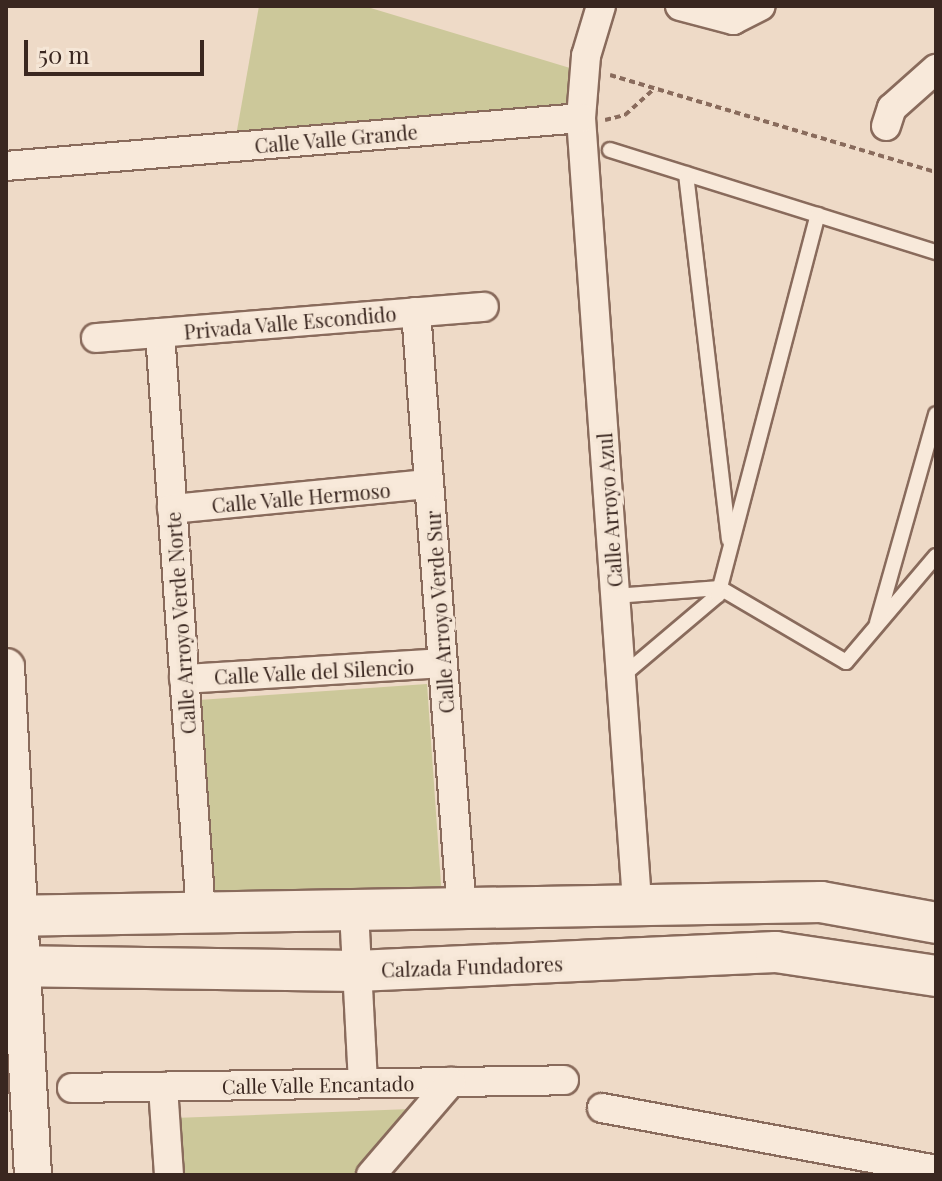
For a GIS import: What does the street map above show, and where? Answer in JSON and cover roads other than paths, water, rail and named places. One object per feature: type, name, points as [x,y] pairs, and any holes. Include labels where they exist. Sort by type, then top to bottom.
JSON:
[{"type":"main road","points":[[12,916],[462,912],[637,902],[821,902],[936,923]]},
{"type":"main road","points":[[597,904],[600,961]]},
{"type":"main road","name":"Calzada Fundadores","points":[[14,966],[357,971],[776,952],[936,976]]},
{"type":"street","name":"Calle Arroyo Azul","points":[[601,6],[584,67],[581,118],[637,902]]},
{"type":"street","points":[[680,6],[731,13],[761,6]]},
{"type":"street","points":[[886,126],[892,108],[929,83]]},
{"type":"street","name":"Calle Valle Grande","points":[[6,166],[581,118]]},
{"type":"street","name":"Privada Valle Escondido","points":[[96,338],[484,307]]},
{"type":"street","name":"Calle Arroyo Verde Sur","points":[[416,312],[462,912]]},
{"type":"street","name":"Calle Arroyo Verde Norte","points":[[160,333],[201,913]]},
{"type":"street","name":"Calle Valle Hermoso","points":[[172,509],[429,484]]},
{"type":"street","name":"Calle Valle del Silencio","points":[[184,679],[443,663]]},
{"type":"street","points":[[6,667],[19,1136],[33,1175]]},
{"type":"street","points":[[354,911],[363,1083]]},
{"type":"street","name":"Calle Valle Encantado","points":[[72,1088],[564,1080]]},
{"type":"street","points":[[371,1175],[451,1082]]},
{"type":"street","points":[[163,1087],[169,1175]]},
{"type":"street","points":[[602,1108],[936,1170]]},
{"type":"lane","points":[[610,150],[936,252]]},
{"type":"lane","points":[[686,174],[730,549]]},
{"type":"lane","points":[[621,678],[720,588],[818,215]]},
{"type":"lane","points":[[876,627],[936,414]]},
{"type":"lane","points":[[615,596],[720,588],[846,662],[936,556]]}]
